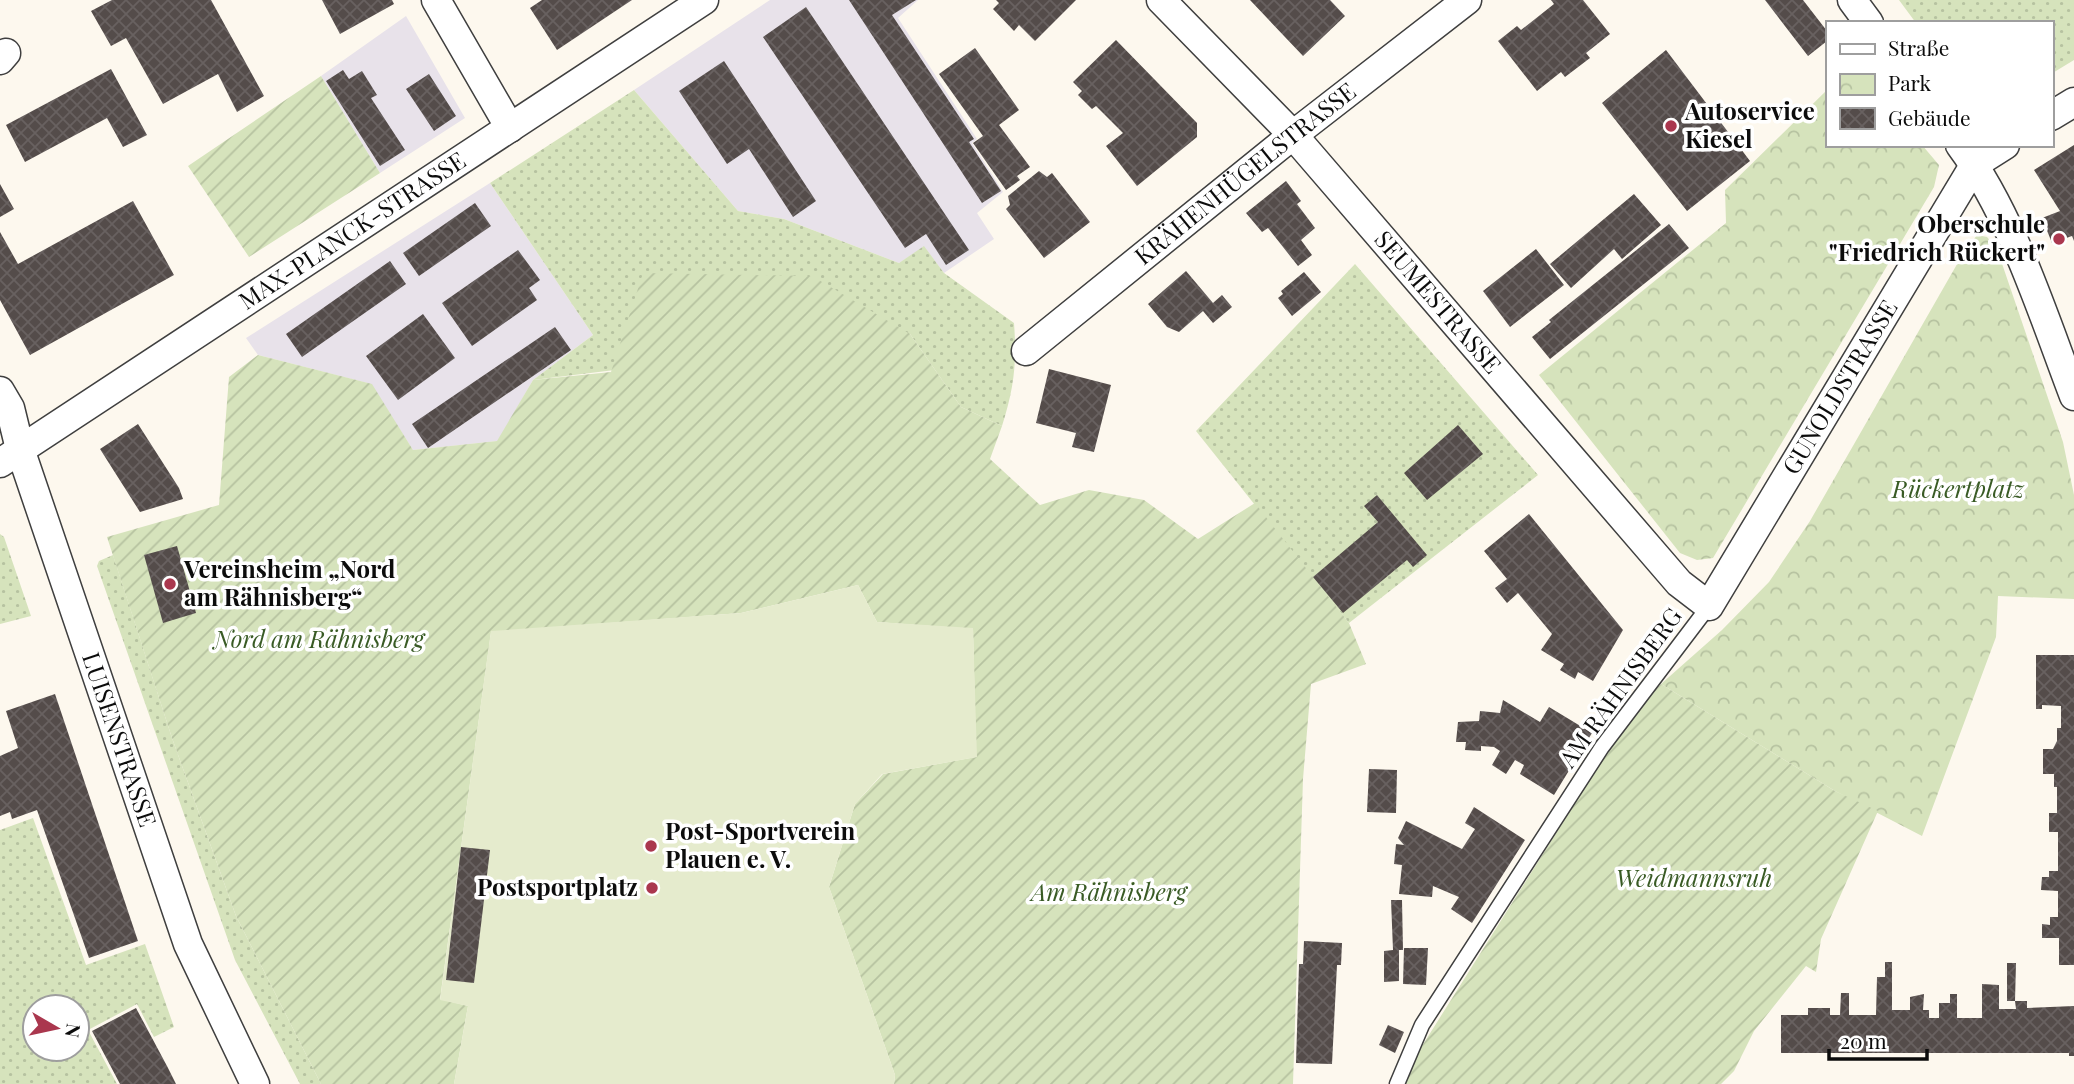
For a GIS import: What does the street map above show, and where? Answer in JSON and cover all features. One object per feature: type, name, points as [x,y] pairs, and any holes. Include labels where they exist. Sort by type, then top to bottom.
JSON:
[{"type":"street","points":[[436,0],[510,128]]},
{"type":"street","name":"MAX-PLANCK-STRASSE","points":[[10,456],[704,0]]},
{"type":"street","name":"SEUMESTRASSE","points":[[1161,0],[1293,135],[1679,583],[1709,606]]},
{"type":"street","name":"KRÄHENHÜGELSTRASSE","points":[[1026,351],[1293,135],[1467,0]]},
{"type":"street","points":[[1852,0],[1868,21]]},
{"type":"street","points":[[2053,115],[2074,102]]},
{"type":"street","name":"GUNOLDSTRASSE","points":[[1709,606],[1967,155],[1997,147]]},
{"type":"street","points":[[1967,155],[2025,268],[2074,396]]},
{"type":"street","name":"LUISENSTRASSE","points":[[0,391],[10,408],[10,456],[188,944],[255,1084]]},
{"type":"lane","name":"AM RÄHNISBERG","points":[[1397,1084],[1422,1025],[1601,747],[1709,606]]},
{"type":"shaded area","points":[[770,0],[918,0],[898,18],[977,139],[972,143],[1003,192],[977,213],[994,239],[944,273],[924,247],[899,263],[784,219],[738,211],[634,90]]},
{"type":"shaded area","points":[[406,16],[465,118],[380,173],[321,76]]},
{"type":"shaded area","points":[[490,183],[593,335],[533,380],[498,441],[413,450],[371,384],[258,355],[246,338]]},
{"type":"green space","points":[[1899,0],[2074,0],[2074,60],[2053,73],[2053,21],[1915,21]]},
{"type":"green space","points":[[321,76],[380,173],[249,257],[188,166]]},
{"type":"green space","points":[[634,90],[738,211],[784,219],[899,263],[924,246],[944,273],[1014,323],[1014,375],[1002,426],[961,407],[910,334],[533,380],[593,335],[490,183]]},
{"type":"green space","points":[[1826,91],[1826,147],[1924,147],[1939,165],[1934,187],[1713,558],[1697,560],[1680,553],[1539,375],[1726,223],[1725,190]]},
{"type":"green space","name":"Rückertplatz","points":[[1977,235],[1987,237],[1997,249],[2063,442],[2074,495],[2074,599],[1998,596],[1996,637],[1922,836],[1835,791],[1661,684],[1722,630],[1769,582],[1810,521],[1964,252]]},
{"type":"green space","points":[[1355,264],[1538,475],[1349,623],[1196,431]]},
{"type":"green space","points":[[643,273],[812,276],[910,334],[961,407],[1002,426],[990,459],[1040,505],[1089,490],[1144,500],[1198,539],[1255,503],[1349,623],[1366,664],[1311,684],[1303,779],[1293,1084],[894,1084],[895,1075],[829,887],[855,804],[883,774],[976,757],[973,629],[877,622],[858,585],[741,613],[491,632],[440,999],[468,1006],[454,1084],[321,1084],[236,916],[172,738],[107,537],[219,505],[229,377],[258,355],[372,384],[413,450],[497,441],[533,380],[611,372]]},
{"type":"green space","points":[[0,534],[4,537],[31,616],[0,624]]},
{"type":"green space","points":[[113,555],[172,738],[236,916],[321,1084],[300,1084],[235,960],[97,566],[99,561]]},
{"type":"green space","name":"Post-Sportverein Plauen e. V.","points":[[858,585],[877,622],[973,628],[977,757],[882,774],[855,804],[829,887],[895,1075],[894,1084],[454,1084],[468,1006],[440,1000],[491,631],[741,613]]},
{"type":"green space","name":"Weidmannsruh","points":[[1661,684],[1835,791],[1878,811],[1821,939],[1816,972],[1806,966],[1754,1031],[1734,1071],[1721,1084],[1404,1084],[1417,1054],[1629,717]]},
{"type":"green space","points":[[33,818],[86,965],[145,944],[174,1027],[154,1037],[137,1004],[91,1028],[91,993],[21,993],[21,1063],[91,1063],[91,1036],[117,1084],[0,1084],[0,830]]},
{"type":"building","points":[[112,0],[211,0],[264,96],[237,112],[218,74],[163,104],[126,38],[111,46],[91,11]]},
{"type":"building","points":[[322,0],[392,0],[394,4],[340,34]]},
{"type":"building","points":[[542,0],[632,0],[557,50],[530,8]]},
{"type":"building","points":[[849,0],[916,0],[892,15],[974,139],[969,142],[1001,191],[982,203]]},
{"type":"building","points":[[996,0],[1076,0],[1035,41],[1019,25],[1014,31],[993,9],[999,3]]},
{"type":"building","points":[[1250,0],[1330,0],[1345,16],[1303,56]]},
{"type":"building","points":[[1551,0],[1583,0],[1610,34],[1586,53],[1590,58],[1565,77],[1561,72],[1537,91],[1498,41],[1517,26],[1521,30],[1554,4]]},
{"type":"building","points":[[1765,0],[1803,0],[1826,30],[1826,42],[1808,56]]},
{"type":"building","points":[[806,7],[969,250],[946,265],[926,234],[905,248],[763,37]]},
{"type":"building","points":[[1116,40],[1197,123],[1197,137],[1137,186],[1106,146],[1123,133],[1096,106],[1092,109],[1078,95],[1082,91],[1073,82]]},
{"type":"building","points":[[975,48],[1019,110],[999,125],[1030,167],[1017,176],[1020,180],[1006,190],[973,143],[983,136],[939,74]]},
{"type":"building","points":[[1666,50],[1750,161],[1687,211],[1602,103]]},
{"type":"building","points":[[724,61],[816,201],[793,217],[749,149],[727,164],[679,91]]},
{"type":"building","points":[[111,69],[147,135],[123,147],[107,118],[25,162],[6,125]]},
{"type":"building","points":[[343,70],[349,79],[362,71],[377,95],[371,98],[405,150],[380,166],[326,81]]},
{"type":"building","points":[[429,74],[456,116],[434,131],[406,89]]},
{"type":"building","points":[[2074,145],[2074,241],[2072,236],[2052,243],[2042,218],[2060,211],[2034,170]]},
{"type":"building","points":[[1039,171],[1047,177],[1052,173],[1090,222],[1044,258],[1006,209],[1010,205],[1008,196]]},
{"type":"building","points":[[1286,181],[1301,201],[1297,204],[1315,228],[1301,240],[1312,255],[1298,266],[1268,228],[1262,232],[1246,213]]},
{"type":"building","points":[[0,184],[14,209],[0,217]]},
{"type":"building","points":[[1634,194],[1661,225],[1622,259],[1614,249],[1571,288],[1550,264]]},
{"type":"building","points":[[133,201],[174,275],[30,355],[0,300],[0,232],[18,264]]},
{"type":"building","points":[[475,203],[491,226],[419,276],[403,253]]},
{"type":"building","points":[[1669,224],[1689,248],[1550,359],[1532,337],[1551,322],[1549,320]]},
{"type":"building","points":[[1536,249],[1564,285],[1510,327],[1483,291]]},
{"type":"building","points":[[518,250],[540,280],[529,288],[537,300],[472,346],[442,303]]},
{"type":"building","points":[[390,261],[406,284],[302,357],[286,334]]},
{"type":"building","points":[[1186,271],[1213,303],[1222,295],[1232,307],[1213,323],[1203,311],[1179,332],[1167,327],[1148,304]]},
{"type":"building","points":[[1304,272],[1321,292],[1292,316],[1278,298],[1283,294],[1281,291]]},
{"type":"building","points":[[423,314],[455,358],[398,400],[366,356]]},
{"type":"building","points":[[555,327],[571,350],[428,448],[412,424]]},
{"type":"building","points":[[1049,369],[1111,385],[1094,452],[1072,447],[1076,433],[1036,423]]},
{"type":"building","points":[[138,424],[179,488],[183,499],[140,512],[100,449]]},
{"type":"building","points":[[1458,425],[1483,454],[1427,500],[1404,473]]},
{"type":"building","points":[[1377,495],[1427,555],[1413,567],[1407,560],[1343,613],[1313,577],[1378,522],[1364,506]]},
{"type":"building","points":[[1529,514],[1623,630],[1593,681],[1578,672],[1575,679],[1560,670],[1564,664],[1541,650],[1552,634],[1518,593],[1507,603],[1495,588],[1507,579],[1484,551]]},
{"type":"building","name":"Vereinsheim „Nord am Rähnisberg“","points":[[177,546],[196,613],[163,623],[144,555]]},
{"type":"building","points":[[2036,655],[2074,655],[2074,965],[2059,965],[2059,938],[2042,938],[2042,924],[2050,925],[2050,917],[2058,917],[2058,891],[2041,890],[2042,877],[2049,877],[2049,871],[2058,871],[2058,832],[2049,832],[2049,813],[2057,813],[2057,787],[2054,787],[2054,774],[2043,774],[2043,749],[2053,749],[2057,741],[2057,728],[2061,728],[2061,706],[2042,705],[2042,709],[2036,709]]},
{"type":"building","points":[[55,694],[138,941],[89,958],[37,810],[12,819],[10,812],[0,816],[0,756],[18,748],[6,711]]},
{"type":"building","points":[[1503,700],[1540,722],[1549,707],[1592,733],[1554,795],[1520,774],[1524,765],[1515,760],[1506,774],[1492,765],[1500,751],[1494,747],[1481,746],[1481,751],[1465,750],[1466,742],[1456,742],[1458,722],[1479,721],[1480,711],[1500,713]]},
{"type":"building","points":[[1369,769],[1397,770],[1396,813],[1367,812]]},
{"type":"building","points":[[1474,807],[1525,840],[1472,923],[1451,909],[1459,897],[1433,886],[1432,897],[1399,894],[1402,865],[1394,864],[1396,844],[1404,845],[1398,838],[1406,821],[1462,849],[1475,829],[1465,823]]},
{"type":"building","points":[[461,847],[490,850],[474,983],[446,980]]},
{"type":"building","points":[[1391,900],[1402,900],[1403,950],[1399,950],[1399,981],[1384,982],[1384,951],[1393,950]]},
{"type":"building","points":[[1304,941],[1342,943],[1341,965],[1337,965],[1332,1064],[1296,1063],[1299,964],[1303,964]]},
{"type":"building","points":[[1404,948],[1428,948],[1426,985],[1403,984]]},
{"type":"building","points":[[1885,962],[1892,962],[1892,1010],[1910,1010],[1910,997],[1924,994],[1923,1010],[1929,1010],[1929,1018],[1939,1018],[1939,1003],[1950,1003],[1950,994],[1957,994],[1957,1018],[1982,1018],[1982,984],[1999,985],[1999,1009],[2016,1009],[2015,1001],[2027,1001],[2027,1008],[2074,1006],[2074,1056],[2069,1056],[2069,1053],[1781,1053],[1781,1015],[1808,1015],[1808,1008],[1830,1008],[1830,1015],[1840,1015],[1841,993],[1849,993],[1849,1015],[1876,1015],[1877,977],[1885,977]]},
{"type":"building","points":[[2007,963],[2016,963],[2015,1001],[2007,1001]]},
{"type":"building","points":[[136,1008],[176,1084],[120,1084],[92,1031]]},
{"type":"building","points":[[1388,1025],[1404,1032],[1395,1053],[1379,1045]]},
{"type":"place","name":"Autoservice Kiesel","points":[[1671,126]]},
{"type":"place","name":"Oberschule \"Friedrich Rückert\"","points":[[2059,239]]},
{"type":"place","name":"Vereinsheim „Nord am Rähnisberg“","points":[[170,584]]},
{"type":"place","name":"Post-Sportverein Plauen e. V.","points":[[651,846]]},
{"type":"place","name":"Postsportplatz","points":[[652,888]]},
{"type":"park label","name":"Nord am Rähnisberg","points":[[319,640]]},
{"type":"park label","name":"Am Rähnisberg","points":[[1109,893]]}]
